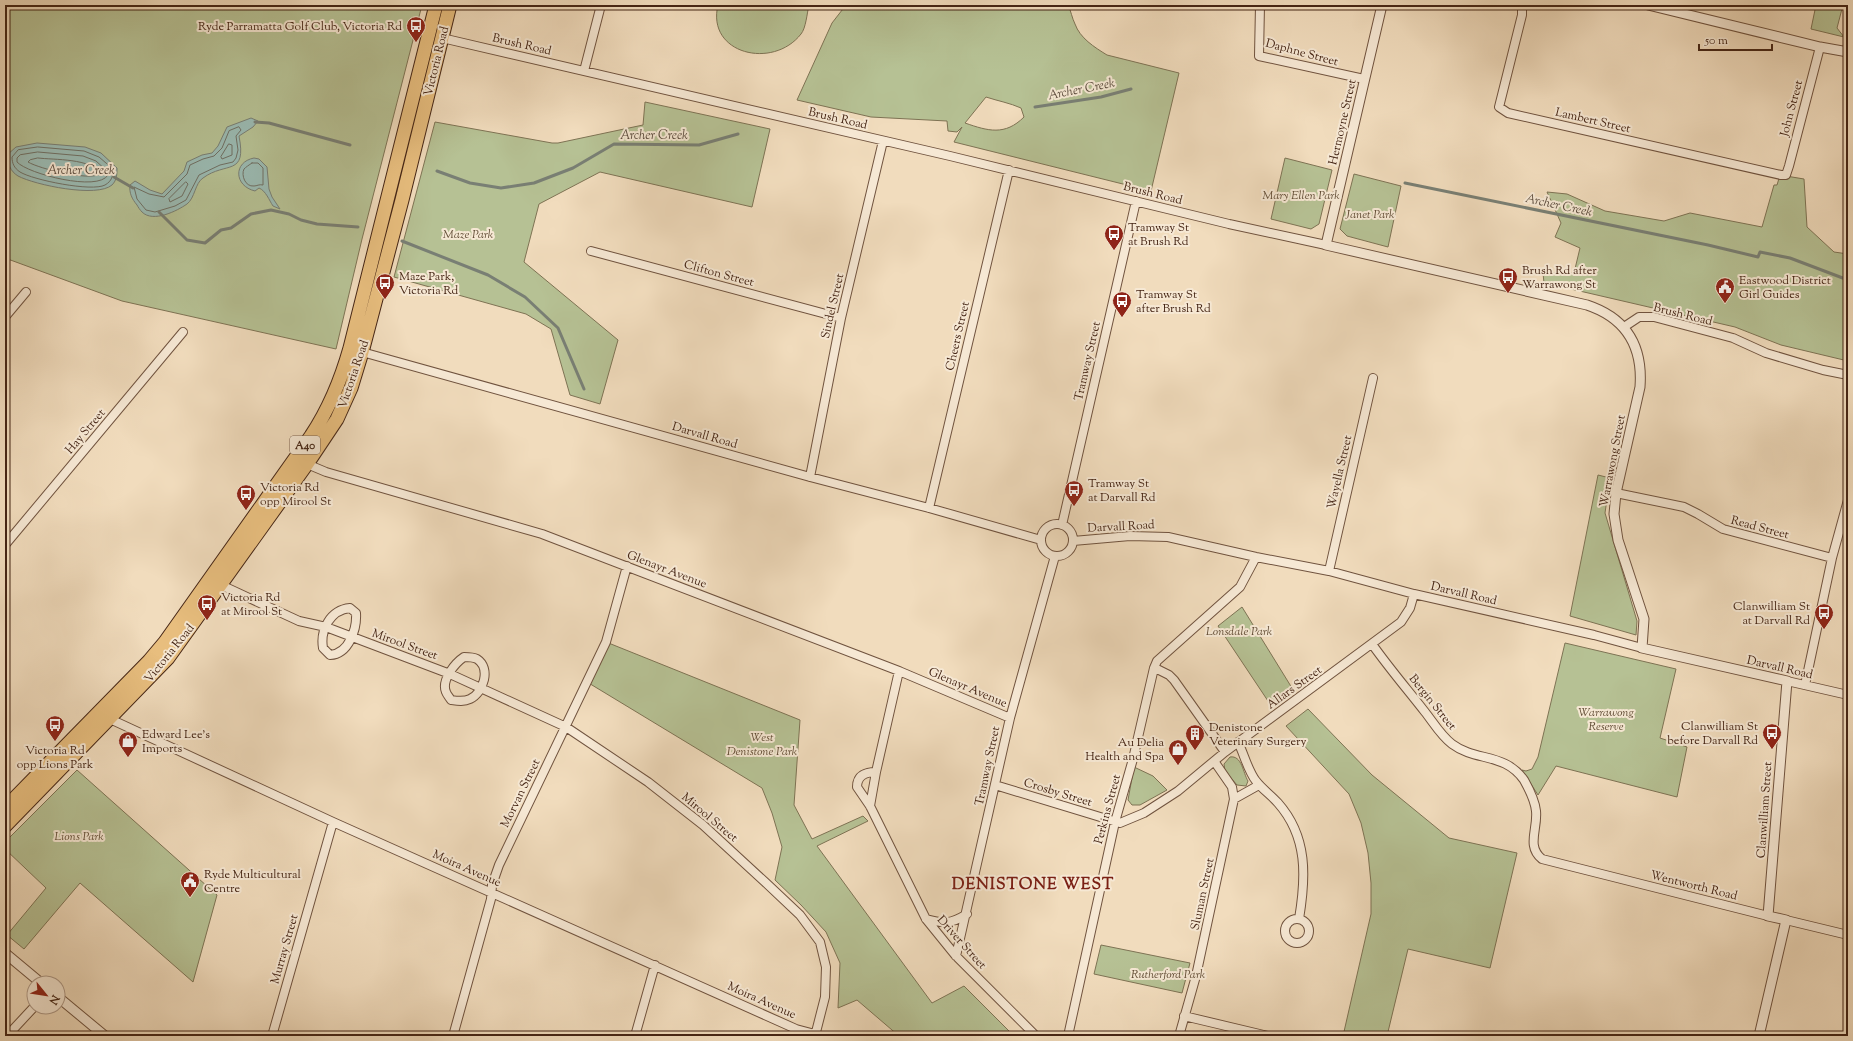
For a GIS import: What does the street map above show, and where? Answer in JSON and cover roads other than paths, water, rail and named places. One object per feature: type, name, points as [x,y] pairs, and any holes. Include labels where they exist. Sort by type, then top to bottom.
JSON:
[{"type":"highway","name":"Victoria Road","points":[[5,808],[133,678],[165,642],[311,436],[325,413],[338,387],[350,348],[436,5]]},
{"type":"highway","name":"Victoria Road","points":[[5,826],[168,658],[324,440],[345,403],[362,352],[402,200],[450,5]]},
{"type":"street","points":[[584,71],[601,5]]},
{"type":"street","name":"Daphne Street","points":[[1260,5],[1259,56],[1364,80]]},
{"type":"street","name":"Hermoyne Street","points":[[1326,245],[1382,5]]},
{"type":"street","name":"Lambert Street","points":[[1522,5],[1522,15],[1499,107],[1508,113],[1786,175]]},
{"type":"street","points":[[1648,5],[1820,47],[1848,52]]},
{"type":"street","name":"Brush Road","points":[[442,38],[1136,201],[1587,304],[1608,314],[1624,327],[1639,317],[1654,317],[1733,338],[1766,353],[1823,370],[1848,375]]},
{"type":"street","name":"John Street","points":[[1786,175],[1820,47]]},
{"type":"street","name":"Sindel Street","points":[[810,477],[841,318],[883,141]]},
{"type":"street","name":"Cheers Street","points":[[929,508],[1009,170]]},
{"type":"street","name":"Tramway Street","points":[[1062,525],[1136,201]]},
{"type":"street","name":"Clifton Street","points":[[591,251],[841,318]]},
{"type":"street","points":[[5,317],[26,292]]},
{"type":"street","name":"Warrawong Street","points":[[1624,327],[1636,349],[1641,374],[1640,387],[1616,493],[1614,522],[1618,540],[1644,619],[1642,648]]},
{"type":"street","name":"Hay Street","points":[[5,545],[183,332]]},
{"type":"street","name":"Darvall Road","points":[[362,352],[1041,540]]},
{"type":"street","name":"Wayella Street","points":[[1329,571],[1373,378]]},
{"type":"street","name":"Glenayr Avenue","points":[[307,464],[326,472],[542,534],[899,671],[1010,718]]},
{"type":"street","name":"Read Street","points":[[1616,493],[1684,508],[1698,514],[1723,530],[1832,558]]},
{"type":"street","points":[[1805,685],[1832,558],[1848,500]]},
{"type":"street","points":[[1053,525],[1062,525],[1070,531],[1073,541],[1072,546],[1066,554],[1055,556],[1046,552],[1043,548],[1041,540],[1042,535],[1048,528],[1053,525]]},
{"type":"street","name":"Darvall Road","points":[[1073,541],[1130,536],[1168,537],[1256,557],[1329,571],[1414,594],[1848,695]]},
{"type":"street","name":"Tramway Street","points":[[956,956],[967,914],[1010,718],[1055,556]]},
{"type":"street","name":"Perkins Street","points":[[1068,1036],[1115,822],[1133,759],[1157,661],[1240,587],[1256,557]]},
{"type":"street","name":"Morvan Street","points":[[453,1036],[492,892],[492,885],[499,865],[606,642],[627,566]]},
{"type":"street","name":"Mirool Street","points":[[221,585],[299,621],[326,627],[450,674],[566,727],[648,782],[697,820],[800,915],[820,942],[826,967],[825,997],[815,1035]]},
{"type":"street","name":"Allars Street","points":[[1115,822],[1120,823],[1144,813],[1178,791],[1238,742],[1401,622],[1406,615],[1414,594]]},
{"type":"street","points":[[350,608],[356,613],[357,621],[352,638],[345,649],[338,655],[330,655],[323,648],[321,636],[332,615],[342,609],[350,608]]},
{"type":"street","name":"Bergin Street","points":[[1372,644],[1449,741],[1468,753],[1490,757],[1502,762],[1514,770],[1524,780],[1536,810],[1533,846],[1536,854]]},
{"type":"street","points":[[464,657],[475,658],[482,663],[485,676],[481,688],[472,699],[462,702],[452,700],[446,692],[445,683],[450,674],[455,664],[464,657]]},
{"type":"street","points":[[1155,668],[1169,675],[1174,680],[1225,752]]},
{"type":"street","points":[[870,806],[876,772],[899,671]]},
{"type":"street","name":"Clanwilliam Street","points":[[1768,916],[1787,681]]},
{"type":"street","name":"Moira Avenue","points":[[110,719],[333,822],[796,1029],[815,1035]]},
{"type":"street","points":[[1238,742],[1255,781],[1278,803],[1292,823],[1302,857],[1304,876],[1299,918]]},
{"type":"street","points":[[1214,761],[1232,787],[1234,799],[1259,785]]},
{"type":"street","name":"Driver Street","points":[[876,772],[861,776],[857,783],[859,791],[870,806],[926,919],[956,956],[1036,1036]]},
{"type":"street","name":"Crosby Street","points":[[995,785],[1115,822]]},
{"type":"street","name":"Sluman Street","points":[[1179,1036],[1196,976],[1234,799]]},
{"type":"street","name":"Murray Street","points":[[272,1036],[333,822]]},
{"type":"street","name":"Wentworth Road","points":[[1536,854],[1542,859],[1551,862],[1848,935]]},
{"type":"street","points":[[926,919],[936,922],[953,922],[967,914]]},
{"type":"street","points":[[1759,1036],[1786,920]]},
{"type":"street","points":[[5,952],[32,975]]},
{"type":"street","points":[[635,1036],[655,965]]},
{"type":"street","points":[[66,1004],[105,1036]]},
{"type":"street","points":[[7,1036],[27,1015]]},
{"type":"street","points":[[1184,1016],[1268,1036]]},
{"type":"water","name":"Archer Creek","points":[[251,118],[258,121],[253,127],[239,136],[241,149],[240,157],[237,163],[233,166],[211,173],[200,180],[190,201],[177,210],[158,216],[147,215],[142,212],[131,196],[130,185],[135,181],[150,190],[162,194],[184,171],[187,162],[202,155],[212,153],[218,146],[227,127]]},
{"type":"water","name":"Archer Creek","points":[[37,143],[85,147],[101,153],[117,168],[115,181],[112,185],[104,189],[80,190],[66,189],[26,180],[13,172],[7,155],[16,147]]},
{"type":"water","points":[[254,158],[259,159],[267,167],[269,189],[272,197],[280,209],[273,206],[261,189],[259,188],[255,191],[248,188],[240,179],[239,174],[242,164],[247,160]]},
{"type":"waterway","name":"Archer Creek","points":[[1035,107],[1101,97],[1131,89]]},
{"type":"waterway","name":"Archer Creek","points":[[255,122],[269,123],[350,145]]},
{"type":"waterway","name":"Archer Creek","points":[[437,171],[470,183],[501,188],[534,183],[573,168],[614,144],[699,145],[738,134]]},
{"type":"waterway","name":"Archer Creek","points":[[114,177],[133,188]]},
{"type":"waterway","name":"Archer Creek","points":[[1405,183],[1708,245],[1758,257],[1760,252],[1790,258],[1848,280]]},
{"type":"waterway","name":"Archer Creek","points":[[159,212],[187,240],[205,243],[221,230],[231,228],[251,214],[271,210],[289,214],[301,220],[317,224],[358,227]]},
{"type":"waterway","name":"Archer Creek","points":[[402,241],[488,275],[525,297],[558,328],[584,389]]},
{"type":"place","name":"Ryde Parramatta Golf Club, Victoria Rd","points":[[416,43]]},
{"type":"place","name":"Tramway St at Brush Rd","points":[[1114,251]]},
{"type":"place","name":"Brush Rd after Warrawong St","points":[[1508,294]]},
{"type":"place","name":"Maze Park, Victoria Rd","points":[[385,300]]},
{"type":"place","name":"Eastwood District Girl Guides","points":[[1725,304]]},
{"type":"place","name":"Tramway St after Brush Rd","points":[[1122,318]]},
{"type":"place","name":"Tramway St at Darvall Rd","points":[[1074,507]]},
{"type":"place","name":"Victoria Rd opp Mirool St","points":[[246,511]]},
{"type":"place","name":"Victoria Rd at Mirool St","points":[[207,621]]},
{"type":"place","name":"Clanwilliam St at Darvall Rd","points":[[1824,630]]},
{"type":"place","name":"Victoria Rd opp Lions Park","points":[[55,742]]},
{"type":"place","name":"Clanwilliam St before Darvall Rd","points":[[1772,750]]},
{"type":"place","name":"Denistone Veterinary Surgery","points":[[1195,751]]},
{"type":"place","name":"Edward Lee's Imports","points":[[128,758]]},
{"type":"place","name":"Au Delia Health and Spa","points":[[1178,766]]},
{"type":"place","name":"Ryde Multicultural Centre","points":[[190,898]]},
{"type":"district","name":"DENISTONE WEST","points":[[1033,883]]},
{"type":"park label","name":"Mary Ellen Park","points":[[1301,195]]},
{"type":"park label","name":"Janet Park","points":[[1370,214]]},
{"type":"park label","name":"Maze Park","points":[[468,234]]},
{"type":"park label","name":"Lonsdale Park","points":[[1239,631]]},
{"type":"park label","name":"Warrawong Reserve","points":[[1606,719]]},
{"type":"park label","name":"West Denistone Park","points":[[762,744]]},
{"type":"park label","name":"Lions Park","points":[[79,836]]},
{"type":"park label","name":"Rutherford Park","points":[[1168,974]]}]
